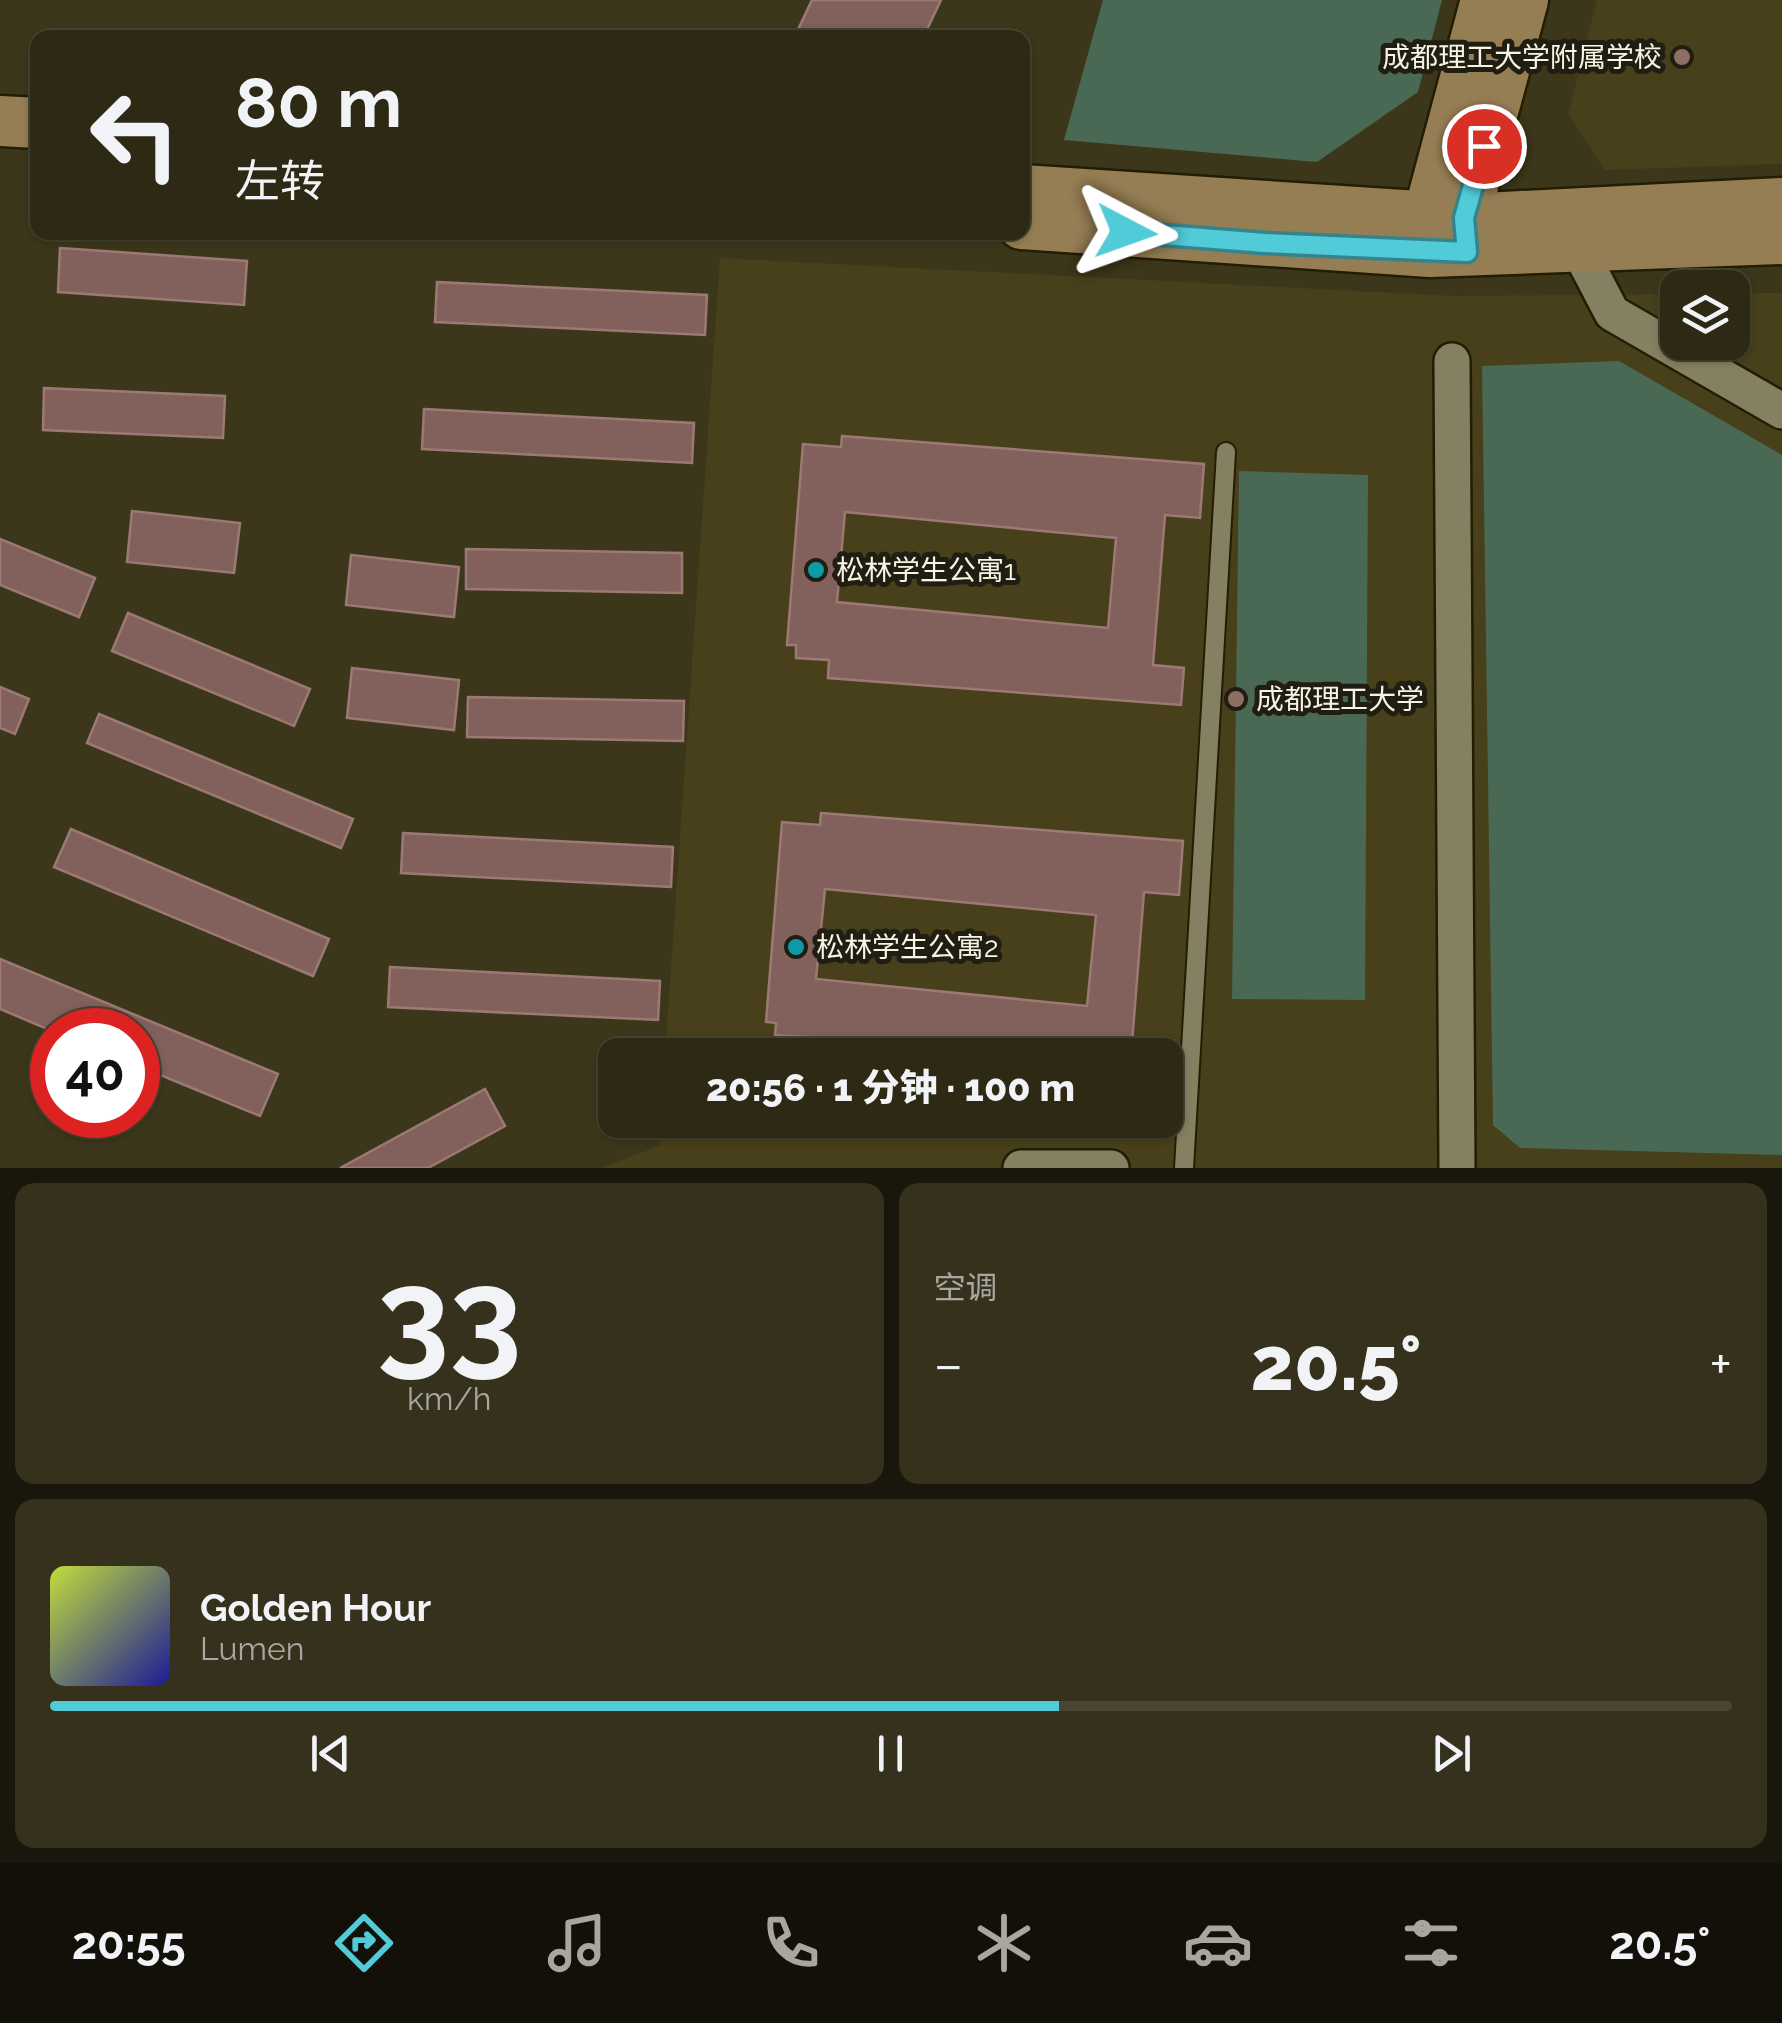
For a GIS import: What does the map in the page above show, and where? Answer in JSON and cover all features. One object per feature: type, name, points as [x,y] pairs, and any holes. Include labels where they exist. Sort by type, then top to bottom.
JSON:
[{"type":"street","points":[[1447,235],[1486,0]]},
{"type":"street","points":[[1447,235],[1523,0]]},
{"type":"street","points":[[0,120],[30,122]]},
{"type":"street","points":[[0,152],[30,154]]},
{"type":"street","points":[[1030,191],[1578,248],[1782,239]]},
{"type":"street","points":[[1030,224],[1447,235],[1782,204]]},
{"type":"street","points":[[1578,248],[1612,313],[1782,411]]},
{"type":"street","points":[[1452,361],[1457,1168]]},
{"type":"street","points":[[1020,1168],[1112,1168]]},
{"type":"lane","points":[[1184,1168],[1226,452]]},
{"type":"shaded area","name":"成都理工大学附属学校","points":[[1597,0],[1782,0],[1782,164],[1605,170],[1568,114]]},
{"type":"shaded area","name":"成都理工大学","points":[[720,258],[1455,296],[1660,294],[1660,360],[1750,360],[1750,293],[1782,293],[1782,1168],[600,1168],[659,1146],[660,1138],[1183,1138],[1183,1038],[666,1038]]},
{"type":"green space","points":[[1103,0],[1442,0],[1418,92],[1317,162],[1064,140]]},
{"type":"green space","points":[[1619,361],[1782,455],[1782,1155],[1520,1148],[1493,1125],[1482,366]]},
{"type":"green space","points":[[1239,471],[1368,475],[1365,1000],[1232,999]]},
{"type":"building","points":[[812,0],[941,0],[927,30],[798,30]]},
{"type":"building","points":[[60,248],[247,261],[244,305],[58,292]]},
{"type":"building","points":[[437,282],[707,295],[705,335],[435,322]]},
{"type":"building","points":[[44,388],[225,396],[223,438],[43,430]]},
{"type":"building","points":[[424,409],[694,423],[692,463],[422,449]]},
{"type":"building","name":"松林学生公寓1","points":[[842,436],[1204,464],[1200,518],[1165,515],[1153,665],[1184,668],[1181,705],[828,678],[829,660],[796,658],[796,645],[787,645],[803,444],[841,447]],"holes":[[[845,512],[1116,538],[1108,628],[837,602]]]},
{"type":"building","points":[[132,511],[240,523],[234,573],[127,562]]},
{"type":"building","points":[[0,539],[95,578],[79,617],[0,585]]},
{"type":"building","points":[[466,549],[682,553],[682,593],[466,589]]},
{"type":"building","points":[[351,555],[459,567],[454,617],[346,605]]},
{"type":"building","points":[[128,613],[310,689],[294,726],[112,651]]},
{"type":"building","points":[[352,668],[459,680],[454,730],[347,718]]},
{"type":"building","points":[[0,687],[29,699],[15,734],[0,728]]},
{"type":"building","points":[[468,697],[684,701],[683,741],[467,737]]},
{"type":"building","points":[[99,714],[353,819],[341,848],[87,743]]},
{"type":"building","name":"松林学生公寓2","points":[[821,813],[1183,841],[1179,895],[1144,892],[1132,1038],[775,1035],[776,1023],[766,1022],[782,822],[820,825]],"holes":[[[825,889],[1096,915],[1087,1006],[816,979]]]},
{"type":"building","points":[[71,829],[329,939],[313,976],[54,867]]},
{"type":"building","points":[[403,833],[673,847],[671,887],[401,873]]},
{"type":"building","points":[[0,959],[118,1008],[30,1008],[30,1022],[0,1009]]},
{"type":"building","points":[[390,967],[660,981],[658,1020],[388,1007]]},
{"type":"building","points":[[160,1025],[278,1074],[260,1116],[160,1075]]},
{"type":"building","points":[[485,1089],[505,1126],[428,1168],[340,1168]]},
{"type":"place","name":"成都理工大学附属学校","points":[[1682,57]]},
{"type":"place","name":"松林学生公寓1","points":[[816,570]]},
{"type":"place","name":"成都理工大学","points":[[1236,699]]},
{"type":"place","name":"松林学生公寓2","points":[[796,947]]},
{"type":"route","points":[[1126,232],[1467,252],[1464,218],[1484,146]]}]
